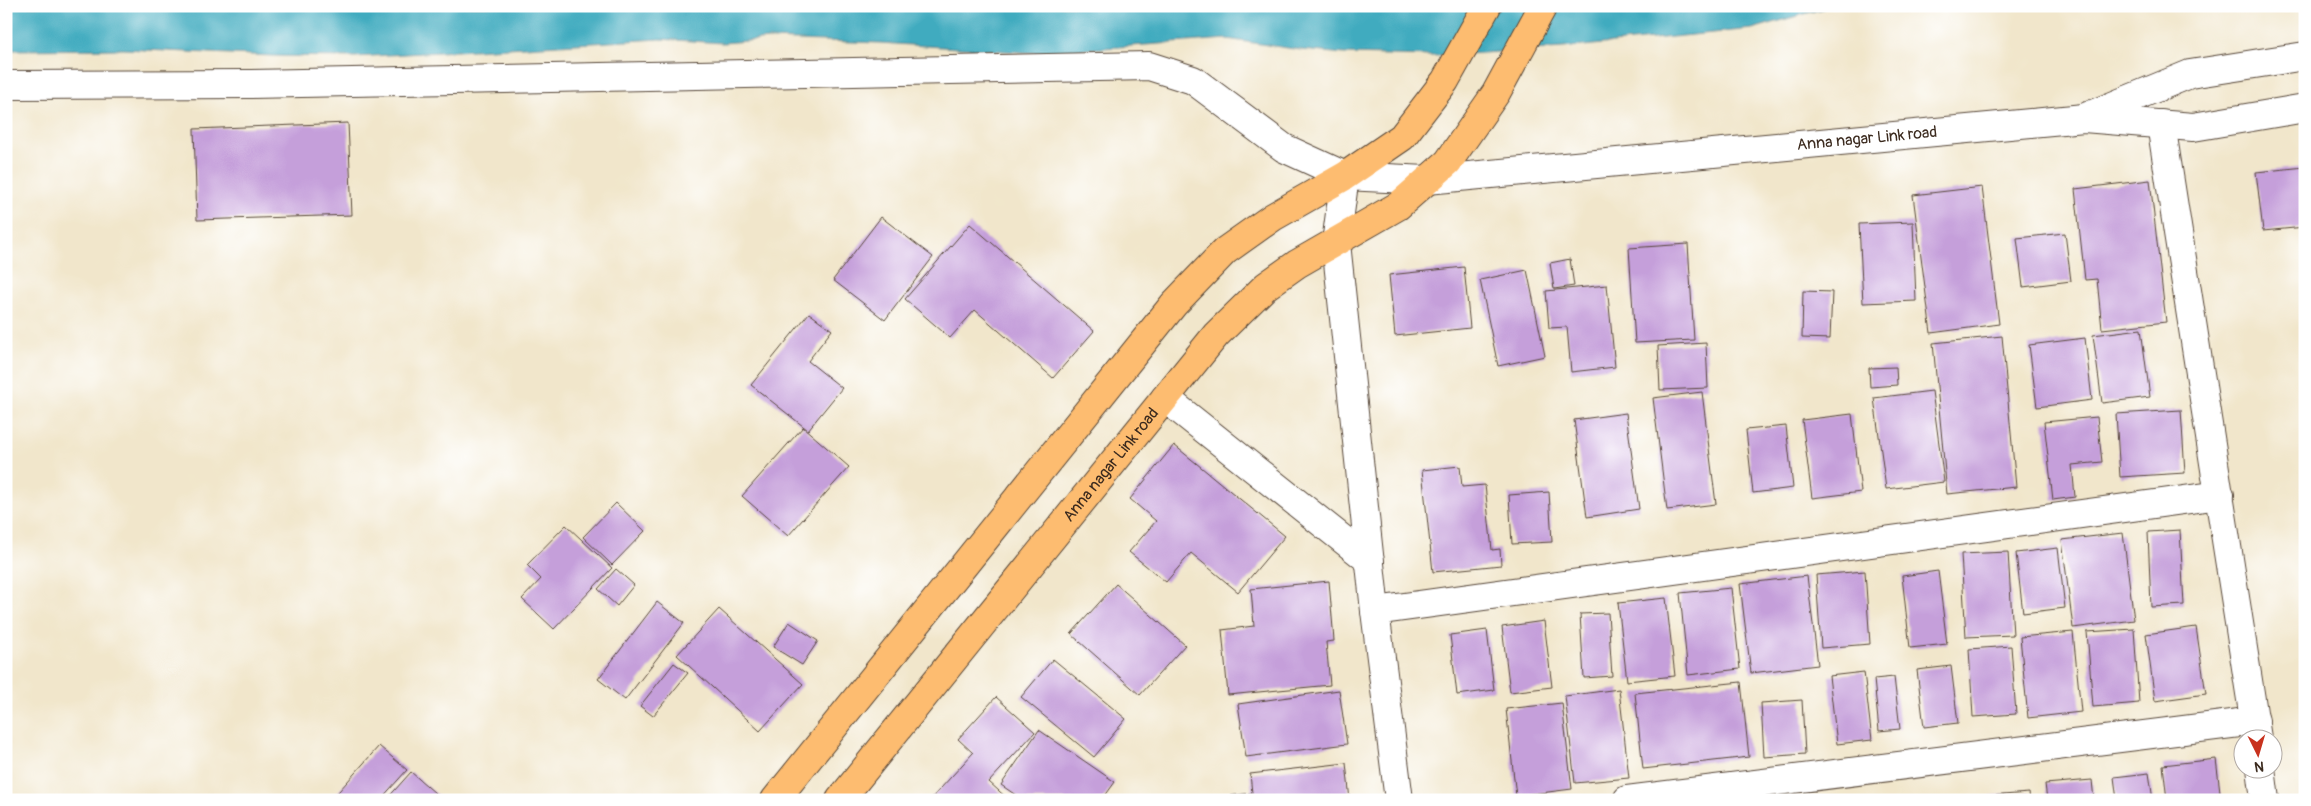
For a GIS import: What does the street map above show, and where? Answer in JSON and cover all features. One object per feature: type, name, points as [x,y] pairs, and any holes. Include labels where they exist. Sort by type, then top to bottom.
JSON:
[{"type":"main road","points":[[775,800],[1174,304],[1225,251],[1273,217],[1346,176],[1402,137],[1445,81],[1488,6]]},
{"type":"main road","name":"Anna nagar Link road","points":[[840,800],[1216,335],[1266,286],[1297,264],[1398,206],[1448,162],[1496,93],[1543,6]]},
{"type":"street","points":[[2084,118],[2190,74],[2305,56]]},
{"type":"street","points":[[6,85],[261,84],[1149,66],[1194,80],[1284,148],[1346,176],[1336,243],[1375,611],[1399,800]]},
{"type":"street","name":"Anna nagar Link road","points":[[1346,176],[1427,180],[2084,118],[2193,126],[2305,108]]},
{"type":"street","points":[[2161,124],[2256,728]]},
{"type":"street","points":[[1165,398],[1370,561]]},
{"type":"street","points":[[1375,611],[2220,495]]},
{"type":"street","points":[[1627,800],[2234,732]]},
{"type":"street","points":[[2262,778],[2265,800]]},
{"type":"water","points":[[6,6],[1832,6],[1752,29],[1563,48],[1433,56],[1345,54],[1301,50],[1227,39],[1035,53],[880,43],[769,39],[723,43],[660,39],[355,57],[273,56],[124,49],[6,50]]},
{"type":"building","points":[[348,123],[352,215],[197,220],[194,129]]},
{"type":"building","points":[[2305,167],[2305,227],[2263,231],[2256,172]]},
{"type":"building","points":[[2150,180],[2166,322],[2102,329],[2097,279],[2085,280],[2075,189]]},
{"type":"building","points":[[1982,187],[1999,324],[1931,333],[1913,195]]},
{"type":"building","points":[[881,217],[933,257],[885,320],[833,280]]},
{"type":"building","points":[[1913,222],[1916,301],[1863,303],[1859,224]]},
{"type":"building","points":[[970,224],[1094,331],[1053,378],[975,310],[950,338],[905,299]]},
{"type":"building","points":[[2065,233],[2071,281],[2023,287],[2017,238]]},
{"type":"building","points":[[1688,244],[1694,340],[1635,343],[1629,248]]},
{"type":"building","points":[[1570,259],[1574,286],[1554,289],[1550,263]]},
{"type":"building","points":[[1464,267],[1470,328],[1395,336],[1389,275]]},
{"type":"building","points":[[1527,270],[1545,356],[1498,366],[1480,280]]},
{"type":"building","points":[[1607,285],[1615,367],[1571,372],[1567,327],[1549,328],[1546,291]]},
{"type":"building","points":[[1803,291],[1832,292],[1830,339],[1802,338]]},
{"type":"building","points":[[809,313],[832,330],[808,361],[842,388],[808,430],[751,385]]},
{"type":"building","points":[[2141,329],[2150,397],[2102,403],[2093,335]]},
{"type":"building","points":[[2002,336],[2016,487],[1947,494],[1933,343]]},
{"type":"building","points":[[2085,338],[2092,400],[2037,407],[2029,345]]},
{"type":"building","points":[[1706,343],[1708,388],[1660,390],[1658,346]]},
{"type":"building","points":[[1896,367],[1897,385],[1870,387],[1869,368]]},
{"type":"building","points":[[1932,391],[1944,482],[1886,489],[1874,398]]},
{"type":"building","points":[[1702,392],[1716,504],[1667,510],[1653,398]]},
{"type":"building","points":[[2181,410],[2185,473],[2120,477],[2116,414]]},
{"type":"building","points":[[1626,413],[1639,509],[1587,517],[1574,420]]},
{"type":"building","points":[[1852,414],[1861,492],[1812,498],[1802,420]]},
{"type":"building","points":[[2097,417],[2102,462],[2072,465],[2075,497],[2053,500],[2044,422]]},
{"type":"building","points":[[1786,426],[1793,488],[1753,493],[1746,430]]},
{"type":"building","points":[[803,427],[849,467],[788,536],[742,496]]},
{"type":"building","points":[[1174,445],[1285,536],[1238,592],[1191,553],[1166,582],[1129,552],[1156,521],[1130,499]]},
{"type":"building","points":[[1460,466],[1462,487],[1485,485],[1492,550],[1500,549],[1501,565],[1433,572],[1422,470]]},
{"type":"building","points":[[1549,492],[1552,542],[1512,544],[1509,495]]},
{"type":"building","points":[[616,503],[645,531],[612,565],[583,537]]},
{"type":"building","points":[[566,525],[612,568],[554,629],[522,599],[541,579],[527,565]]},
{"type":"building","points":[[2180,530],[2184,605],[2151,607],[2148,532]]},
{"type":"building","points":[[2123,533],[2134,620],[2073,628],[2062,540]]},
{"type":"building","points":[[2058,548],[2065,608],[2023,613],[2016,553]]},
{"type":"building","points":[[2008,552],[2013,635],[1966,637],[1961,554]]},
{"type":"building","points":[[616,569],[634,585],[617,606],[598,589]]},
{"type":"building","points":[[1865,571],[1870,644],[1821,648],[1816,575]]},
{"type":"building","points":[[1938,571],[1947,644],[1910,648],[1902,576]]},
{"type":"building","points":[[1807,576],[1818,665],[1751,673],[1740,584]]},
{"type":"building","points":[[1329,581],[1334,641],[1326,642],[1330,685],[1228,695],[1222,630],[1254,626],[1251,589]]},
{"type":"building","points":[[1116,584],[1185,645],[1140,695],[1071,634]]},
{"type":"building","points":[[1731,588],[1740,669],[1688,675],[1680,593]]},
{"type":"building","points":[[1666,598],[1675,676],[1627,681],[1618,603]]},
{"type":"building","points":[[657,602],[684,623],[625,700],[598,679]]},
{"type":"building","points":[[719,609],[803,684],[760,731],[677,655]]},
{"type":"building","points":[[1608,613],[1612,676],[1584,678],[1580,614]]},
{"type":"building","points":[[1544,621],[1552,687],[1510,692],[1502,627]]},
{"type":"building","points":[[789,622],[818,641],[802,665],[773,647]]},
{"type":"building","points":[[2196,627],[2206,694],[2155,701],[2146,634]]},
{"type":"building","points":[[2134,629],[2139,703],[2093,707],[2087,632]]},
{"type":"building","points":[[1487,630],[1494,690],[1457,695],[1450,635]]},
{"type":"building","points":[[2073,632],[2081,712],[2028,718],[2020,637]]},
{"type":"building","points":[[2011,646],[2016,714],[1973,717],[1969,649]]},
{"type":"building","points":[[1053,659],[1126,719],[1094,757],[1021,697]]},
{"type":"building","points":[[674,663],[688,673],[653,716],[640,706]]},
{"type":"building","points":[[1951,666],[1958,723],[1924,727],[1917,670]]},
{"type":"building","points":[[1864,672],[1872,740],[1837,744],[1829,676]]},
{"type":"building","points":[[1894,677],[1900,729],[1879,731],[1874,679]]},
{"type":"building","points":[[1741,682],[1749,757],[1643,769],[1635,693]]},
{"type":"building","points":[[1619,689],[1629,778],[1575,783],[1565,696]]},
{"type":"building","points":[[1339,690],[1347,744],[1246,757],[1238,704]]},
{"type":"building","points":[[996,697],[1035,732],[989,782],[1009,800],[930,800],[973,753],[958,739]]},
{"type":"building","points":[[1802,700],[1805,754],[1764,757],[1761,703]]},
{"type":"building","points":[[1562,703],[1572,789],[1516,796],[1506,709]]},
{"type":"building","points":[[1039,730],[1115,782],[1102,800],[1023,800],[1001,785]]},
{"type":"building","points":[[379,746],[407,770],[380,800],[331,800]]},
{"type":"building","points":[[2216,759],[2221,800],[2167,800],[2163,765]]},
{"type":"building","points":[[1346,763],[1350,800],[1228,800],[1228,796],[1252,793],[1250,774]]},
{"type":"building","points":[[411,772],[443,800],[386,800]]},
{"type":"building","points":[[2149,773],[2153,800],[2117,800],[2114,777]]},
{"type":"building","points":[[2092,780],[2094,800],[2047,800],[2045,784]]},
{"type":"building","points":[[2029,793],[2030,800],[1989,800],[1989,796]]},
{"type":"building","points":[[1972,797],[1972,800],[1953,800],[1953,798]]}]
